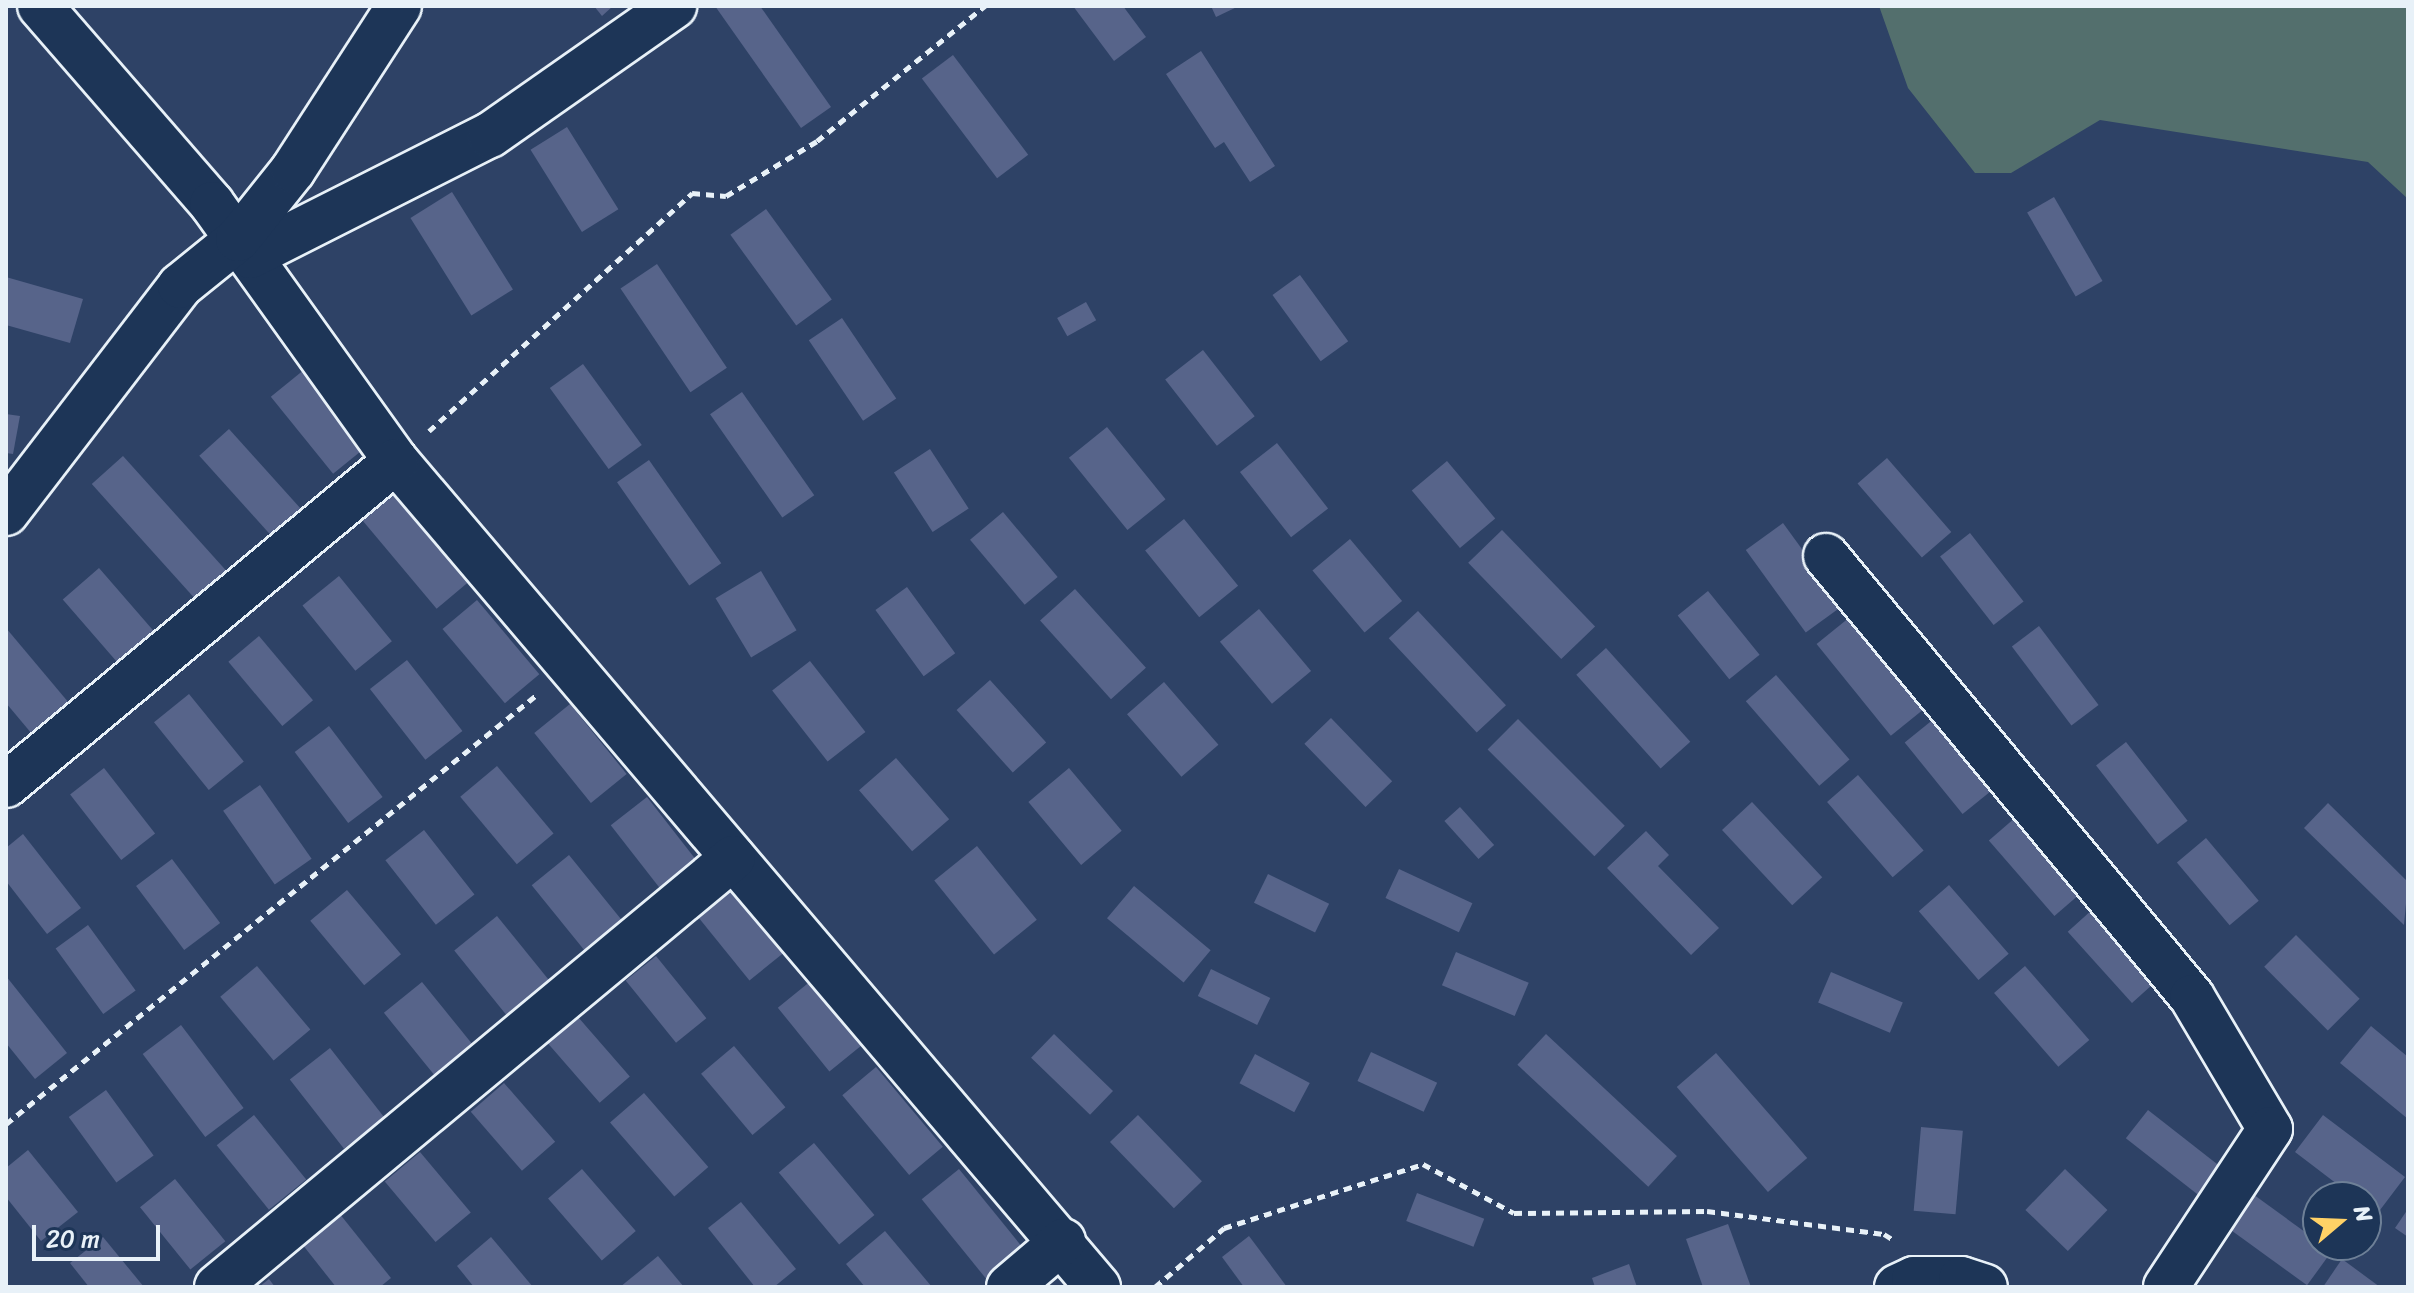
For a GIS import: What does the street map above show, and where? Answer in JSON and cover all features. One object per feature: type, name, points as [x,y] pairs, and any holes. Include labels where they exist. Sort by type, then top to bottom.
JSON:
[{"type":"street","points":[[40,6],[244,248],[396,461],[1063,1241],[1098,1287]]},
{"type":"street","points":[[244,248],[399,6]]},
{"type":"street","points":[[6,513],[180,286],[244,248],[490,135],[674,6]]},
{"type":"street","points":[[6,785],[396,461]]},
{"type":"street","points":[[1826,556],[2192,997],[2270,1129],[2166,1287]]},
{"type":"street","points":[[217,1287],[733,858]]},
{"type":"street","points":[[1009,1287],[1063,1241]]},
{"type":"street","points":[[1897,1287],[1914,1279],[1973,1283]]},
{"type":"path","points":[[396,461],[692,193],[726,196],[817,141],[985,6]]},
{"type":"path","points":[[6,1124],[571,667]]},
{"type":"path","points":[[1155,1287],[1224,1228],[1423,1164],[1514,1213],[1707,1211],[1884,1234],[1973,1283]]},
{"type":"green space","points":[[1879,6],[2408,6],[2408,199],[2368,162],[2100,120],[2011,173],[1975,173],[1908,88]]},
{"type":"building","points":[[594,6],[613,6],[602,16]]},
{"type":"building","points":[[715,6],[760,6],[831,107],[801,128]]},
{"type":"building","points":[[1073,6],[1123,6],[1146,37],[1114,61]]},
{"type":"building","points":[[1211,6],[1239,6],[1216,17]]},
{"type":"building","points":[[1201,51],[1275,166],[1250,182],[1224,142],[1215,148],[1166,74]]},
{"type":"building","points":[[953,55],[1028,155],[997,178],[922,78]]},
{"type":"building","points":[[567,127],[618,209],[582,232],[531,150]]},
{"type":"building","points":[[452,192],[513,290],[471,315],[410,218]]},
{"type":"building","points":[[2054,197],[2102,281],[2076,297],[2027,212]]},
{"type":"building","points":[[766,209],[832,300],[796,325],[730,235]]},
{"type":"building","points":[[657,264],[727,368],[690,392],[621,289]]},
{"type":"building","points":[[1300,275],[1348,341],[1321,361],[1272,295]]},
{"type":"building","points":[[6,277],[83,299],[70,343],[6,325]]},
{"type":"building","points":[[1086,302],[1096,320],[1067,336],[1057,318]]},
{"type":"building","points":[[842,318],[896,398],[863,421],[809,340]]},
{"type":"building","points":[[1203,350],[1255,416],[1217,446],[1165,380]]},
{"type":"building","points":[[583,364],[642,445],[609,469],[550,388]]},
{"type":"building","points":[[305,369],[367,446],[333,474],[271,397]]},
{"type":"building","points":[[742,392],[814,495],[782,518],[710,414]]},
{"type":"building","points":[[6,414],[20,416],[13,454],[6,453]]},
{"type":"building","points":[[1107,427],[1166,499],[1127,530],[1069,458]]},
{"type":"building","points":[[229,429],[309,518],[280,545],[199,456]]},
{"type":"building","points":[[1277,443],[1328,508],[1291,537],[1240,472]]},
{"type":"building","points":[[930,449],[969,509],[933,532],[894,472]]},
{"type":"building","points":[[123,456],[227,572],[196,600],[92,484]]},
{"type":"building","points":[[1887,458],[1951,532],[1922,558],[1858,484]]},
{"type":"building","points":[[649,460],[721,563],[689,586],[617,482]]},
{"type":"building","points":[[1447,461],[1495,518],[1460,548],[1412,491]]},
{"type":"building","points":[[385,485],[467,583],[437,609],[354,511]]},
{"type":"building","points":[[1003,512],[1058,577],[1025,605],[970,540]]},
{"type":"building","points":[[1184,519],[1238,586],[1199,617],[1145,550]]},
{"type":"building","points":[[1783,523],[1843,606],[1806,633],[1746,550]]},
{"type":"building","points":[[1502,530],[1595,626],[1561,659],[1468,563]]},
{"type":"building","points":[[1970,533],[2024,602],[1994,625],[1940,556]]},
{"type":"building","points":[[1350,539],[1402,601],[1365,633],[1312,570]]},
{"type":"building","points":[[99,568],[155,632],[119,664],[63,599]]},
{"type":"building","points":[[761,571],[797,630],[751,657],[716,598]]},
{"type":"building","points":[[339,576],[392,641],[355,671],[302,606]]},
{"type":"building","points":[[907,587],[955,653],[924,676],[875,610]]},
{"type":"building","points":[[1075,589],[1146,668],[1111,699],[1040,620]]},
{"type":"building","points":[[1708,591],[1760,655],[1729,679],[1678,616]]},
{"type":"building","points":[[477,600],[539,674],[505,703],[443,629]]},
{"type":"building","points":[[1259,609],[1311,671],[1272,704],[1220,642]]},
{"type":"building","points":[[1418,611],[1506,705],[1477,733],[1389,638]]},
{"type":"building","points":[[1850,617],[1924,709],[1891,736],[1817,644]]},
{"type":"building","points":[[2039,626],[2099,705],[2071,726],[2012,646]]},
{"type":"building","points":[[6,628],[69,703],[32,734],[6,703]]},
{"type":"building","points":[[259,636],[313,700],[282,726],[228,662]]},
{"type":"building","points":[[1606,648],[1690,742],[1661,768],[1576,675]]},
{"type":"building","points":[[407,660],[462,731],[425,760],[370,689]]},
{"type":"building","points":[[810,661],[865,732],[828,761],[772,691]]},
{"type":"building","points":[[1776,675],[1849,760],[1819,786],[1746,701]]},
{"type":"building","points":[[990,680],[1046,742],[1013,773],[957,710]]},
{"type":"building","points":[[1164,682],[1218,745],[1181,777],[1127,714]]},
{"type":"building","points":[[189,694],[244,762],[209,790],[154,722]]},
{"type":"building","points":[[570,704],[627,774],[591,803],[534,733]]},
{"type":"building","points":[[1331,718],[1392,781],[1366,807],[1304,744]]},
{"type":"building","points":[[1935,718],[1993,789],[1963,814],[1905,743]]},
{"type":"building","points":[[1518,719],[1625,826],[1594,856],[1488,749]]},
{"type":"building","points":[[329,726],[383,797],[348,823],[295,752]]},
{"type":"building","points":[[2126,742],[2188,821],[2158,844],[2096,765]]},
{"type":"building","points":[[896,758],[949,819],[912,851],[859,790]]},
{"type":"building","points":[[497,766],[554,833],[517,864],[460,797]]},
{"type":"building","points":[[104,768],[155,833],[121,860],[70,794]]},
{"type":"building","points":[[1069,768],[1122,831],[1081,865],[1028,802]]},
{"type":"building","points":[[1858,775],[1924,850],[1893,877],[1827,802]]},
{"type":"building","points":[[260,785],[312,859],[275,885],[223,811]]},
{"type":"building","points":[[647,797],[698,862],[662,891],[611,825]]},
{"type":"building","points":[[1752,802],[1822,877],[1792,905],[1722,830]]},
{"type":"building","points":[[2328,803],[2408,882],[2404,925],[2304,828]]},
{"type":"building","points":[[1460,807],[1494,845],[1479,859],[1444,821]]},
{"type":"building","points":[[2016,817],[2082,892],[2054,916],[1989,841]]},
{"type":"building","points":[[424,830],[474,895],[436,925],[385,860]]},
{"type":"building","points":[[1646,831],[1669,855],[1658,866],[1719,928],[1691,955],[1607,868]]},
{"type":"building","points":[[23,834],[81,908],[47,934],[6,881],[6,848]]},
{"type":"building","points":[[2206,838],[2259,901],[2230,925],[2177,862]]},
{"type":"building","points":[[977,846],[1037,920],[994,954],[934,881]]},
{"type":"building","points":[[569,855],[622,920],[585,950],[532,885]]},
{"type":"building","points":[[172,859],[220,923],[184,950],[136,886]]},
{"type":"building","points":[[1399,869],[1472,903],[1459,932],[1385,898]]},
{"type":"building","points":[[1268,874],[1329,904],[1315,933],[1254,903]]},
{"type":"building","points":[[1949,885],[2009,954],[1979,980],[1919,911]]},
{"type":"building","points":[[1134,886],[1211,950],[1184,982],[1107,918]]},
{"type":"building","points":[[735,888],[786,951],[749,981],[698,918]]},
{"type":"building","points":[[347,890],[401,954],[364,985],[310,921]]},
{"type":"building","points":[[2093,909],[2157,980],[2132,1003],[2068,932]]},
{"type":"building","points":[[497,916],[551,983],[508,1017],[454,951]]},
{"type":"building","points":[[88,925],[136,991],[103,1014],[56,949]]},
{"type":"building","points":[[2296,935],[2360,999],[2328,1030],[2264,967]]},
{"type":"building","points":[[1456,952],[1529,983],[1515,1016],[1442,985]]},
{"type":"building","points":[[656,956],[706,1018],[676,1043],[626,981]]},
{"type":"building","points":[[257,966],[310,1030],[274,1060],[220,997]]},
{"type":"building","points":[[2025,966],[2089,1040],[2058,1067],[1994,993]]},
{"type":"building","points":[[1211,969],[1270,998],[1257,1025],[1198,996]]},
{"type":"building","points":[[1831,972],[1903,1002],[1890,1033],[1818,1002]]},
{"type":"building","points":[[6,976],[67,1053],[35,1079],[6,1043]]},
{"type":"building","points":[[812,980],[864,1044],[829,1071],[778,1008]]},
{"type":"building","points":[[422,982],[474,1046],[436,1077],[384,1013]]},
{"type":"building","points":[[578,1017],[630,1077],[600,1103],[548,1043]]},
{"type":"building","points":[[181,1025],[244,1108],[205,1137],[143,1054]]},
{"type":"building","points":[[2371,1026],[2408,1057],[2408,1119],[2340,1063]]},
{"type":"building","points":[[1054,1034],[1113,1091],[1090,1115],[1031,1058]]},
{"type":"building","points":[[1546,1034],[1677,1156],[1648,1187],[1517,1065]]},
{"type":"building","points":[[734,1046],[785,1107],[752,1135],[701,1074]]},
{"type":"building","points":[[330,1048],[384,1117],[344,1149],[290,1079]]},
{"type":"building","points":[[1371,1052],[1437,1083],[1424,1112],[1357,1081]]},
{"type":"building","points":[[1716,1053],[1807,1158],[1768,1192],[1677,1087]]},
{"type":"building","points":[[1255,1054],[1310,1083],[1294,1112],[1240,1083]]},
{"type":"building","points":[[876,1067],[943,1147],[909,1175],[842,1095]]},
{"type":"building","points":[[504,1083],[555,1142],[522,1171],[471,1112]]},
{"type":"building","points":[[106,1090],[154,1156],[116,1183],[69,1117]]},
{"type":"building","points":[[644,1093],[708,1167],[674,1196],[610,1123]]},
{"type":"building","points":[[2148,1110],[2231,1175],[2209,1203],[2126,1138]]},
{"type":"building","points":[[254,1115],[306,1180],[269,1210],[217,1145]]},
{"type":"building","points":[[1138,1115],[1202,1181],[1174,1208],[1110,1142]]},
{"type":"building","points":[[2323,1115],[2405,1177],[2382,1207],[2382,1181],[2333,1181],[2295,1152]]},
{"type":"building","points":[[1921,1127],[1963,1131],[1956,1214],[1914,1211]]},
{"type":"building","points":[[814,1143],[874,1215],[839,1245],[779,1173]]},
{"type":"building","points":[[28,1150],[78,1212],[41,1241],[6,1197],[6,1168]]},
{"type":"building","points":[[420,1152],[471,1213],[436,1242],[385,1182]]},
{"type":"building","points":[[582,1169],[636,1231],[602,1260],[548,1199]]},
{"type":"building","points":[[959,1169],[1029,1256],[992,1286],[922,1199]]},
{"type":"building","points":[[2065,1169],[2107,1210],[2068,1251],[2025,1210]]},
{"type":"building","points":[[175,1179],[225,1241],[190,1269],[140,1207]]},
{"type":"building","points":[[2250,1192],[2302,1230],[2302,1261],[2325,1261],[2307,1285],[2225,1226]]},
{"type":"building","points":[[1417,1193],[1484,1219],[1473,1247],[1406,1221]]},
{"type":"building","points":[[741,1202],[796,1269],[774,1287],[755,1287],[708,1228]]},
{"type":"building","points":[[2408,1209],[2408,1237],[2395,1228]]},
{"type":"building","points":[[339,1213],[391,1278],[380,1287],[336,1287],[302,1244]]},
{"type":"building","points":[[1728,1224],[1751,1287],[1703,1287],[1686,1239]]},
{"type":"building","points":[[885,1231],[932,1287],[865,1287],[846,1264]]},
{"type":"building","points":[[1249,1236],[1287,1287],[1244,1287],[1222,1257]]},
{"type":"building","points":[[103,1237],[144,1287],[89,1287],[70,1263]]},
{"type":"building","points":[[491,1237],[533,1287],[474,1287],[457,1266]]},
{"type":"building","points":[[658,1256],[684,1287],[620,1287]]},
{"type":"building","points":[[2341,1261],[2345,1261],[2380,1287],[2323,1287]]},
{"type":"building","points":[[1629,1264],[1637,1287],[1595,1287],[1592,1278]]},
{"type":"building","points":[[269,1279],[275,1287],[259,1287]]}]
